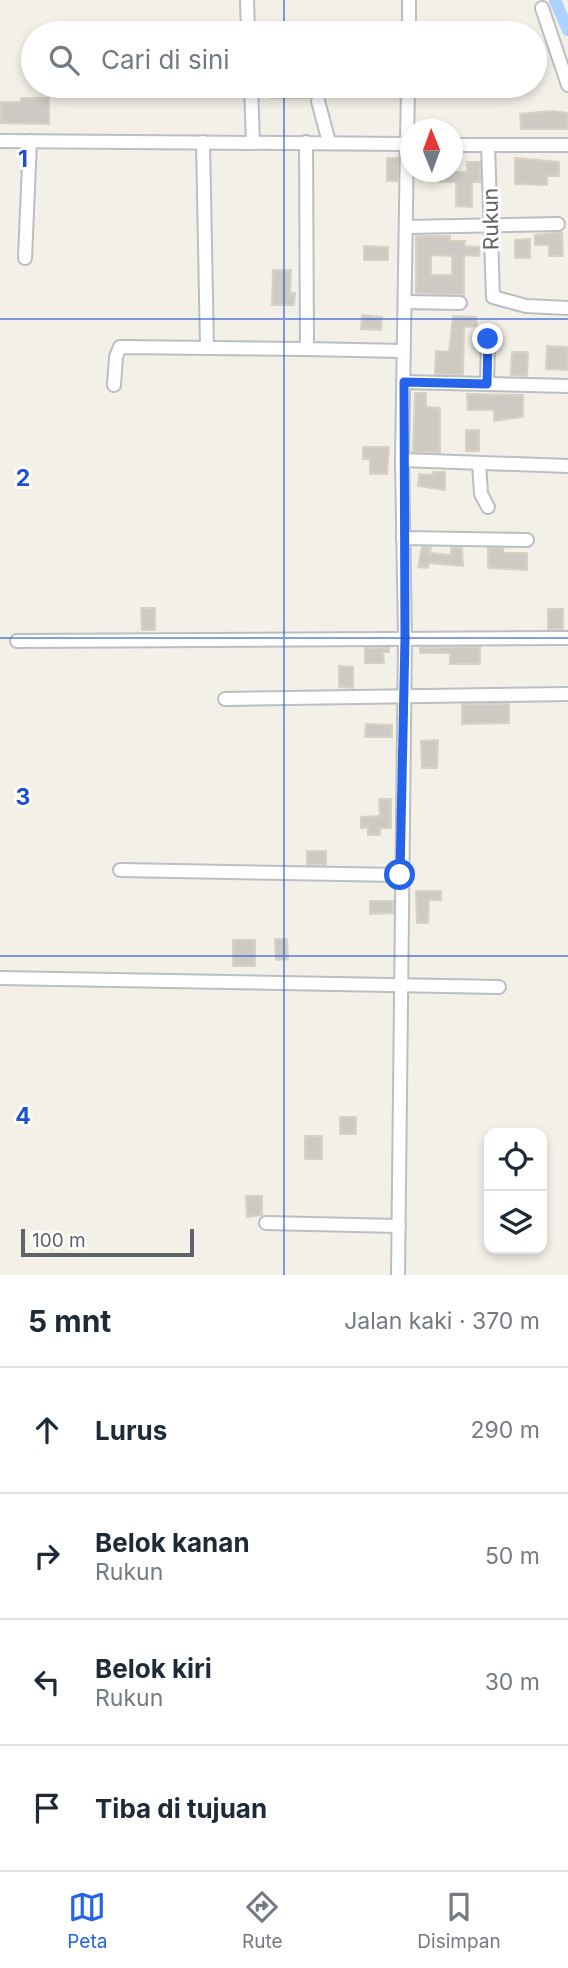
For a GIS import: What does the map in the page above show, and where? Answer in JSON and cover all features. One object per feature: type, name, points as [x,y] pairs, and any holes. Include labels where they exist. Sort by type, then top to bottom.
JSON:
[{"type":"street","points":[[247,0],[248,21]]},
{"type":"street","points":[[409,0],[409,21]]},
{"type":"street","points":[[542,8],[546,21]]},
{"type":"street","points":[[547,23],[568,85]]},
{"type":"street","points":[[251,98],[253,142]]},
{"type":"street","points":[[408,98],[409,119]]},
{"type":"street","points":[[318,102],[328,142]]},
{"type":"street","points":[[0,141],[400,144]]},
{"type":"street","points":[[26,258],[30,141]]},
{"type":"street","points":[[203,142],[206,348]]},
{"type":"street","points":[[306,142],[307,349]]},
{"type":"street","points":[[463,145],[568,145]]},
{"type":"street","name":"Rukun","points":[[488,145],[493,297],[526,306],[568,308]]},
{"type":"street","points":[[398,1275],[400,875],[405,638],[403,351],[408,182]]},
{"type":"street","points":[[407,227],[558,224]]},
{"type":"street","points":[[405,302],[460,303]]},
{"type":"street","points":[[487,384],[488,339]]},
{"type":"street","points":[[114,385],[116,357],[120,347],[403,351]]},
{"type":"street","points":[[404,382],[568,386]]},
{"type":"street","points":[[402,460],[568,466]]},
{"type":"street","points":[[479,463],[481,494],[488,507]]},
{"type":"street","points":[[403,538],[527,540]]},
{"type":"street","points":[[17,641],[568,638]]},
{"type":"street","points":[[225,699],[568,694]]},
{"type":"street","points":[[120,870],[400,875]]},
{"type":"street","points":[[0,978],[499,987]]},
{"type":"street","points":[[266,1223],[399,1226]]},
{"type":"building","points":[[21,98],[49,98],[49,124],[1,123],[1,102],[21,102]]},
{"type":"building","points":[[551,111],[568,113],[568,129],[521,129],[520,114]]},
{"type":"building","points":[[387,158],[398,158],[398,181],[387,181]]},
{"type":"building","points":[[515,158],[559,162],[559,176],[547,176],[547,185],[515,184]]},
{"type":"building","points":[[467,162],[480,162],[480,182],[472,182],[472,207],[456,206],[456,182],[463,182],[463,172],[467,172]]},
{"type":"building","points":[[562,232],[563,256],[549,256],[549,245],[535,245],[535,235]]},
{"type":"building","points":[[416,236],[450,236],[450,241],[465,241],[464,246],[480,247],[479,256],[464,255],[464,295],[416,293]],"holes":[[[431,255],[452,256],[452,275],[431,275]]]},
{"type":"building","points":[[530,239],[530,258],[515,258],[515,240]]},
{"type":"building","points":[[364,246],[388,247],[388,260],[364,260]]},
{"type":"building","points":[[273,270],[291,270],[290,293],[295,293],[294,305],[272,305]]},
{"type":"building","points":[[362,315],[382,317],[381,330],[361,329]]},
{"type":"building","points":[[453,316],[476,317],[477,326],[464,327],[463,375],[435,374],[436,351],[449,352]]},
{"type":"building","points":[[547,346],[568,347],[568,370],[546,369]]},
{"type":"building","points":[[512,352],[528,352],[527,376],[511,375]]},
{"type":"building","points":[[415,393],[426,393],[426,407],[440,408],[440,453],[413,452]]},
{"type":"building","points":[[467,394],[523,395],[523,417],[494,421],[494,410],[468,410]]},
{"type":"building","points":[[466,430],[479,430],[479,451],[466,451]]},
{"type":"building","points":[[363,447],[389,447],[387,474],[370,474],[370,459],[363,459]]},
{"type":"building","points":[[433,472],[445,472],[445,490],[418,486],[419,474],[433,475]]},
{"type":"building","points":[[422,547],[431,547],[430,553],[451,555],[451,548],[462,548],[463,566],[429,563],[428,568],[418,567]]},
{"type":"building","points":[[488,548],[503,548],[503,553],[527,553],[527,570],[488,568]]},
{"type":"building","points":[[141,608],[155,608],[155,630],[142,630]]},
{"type":"building","points":[[548,609],[563,609],[563,629],[548,629]]},
{"type":"building","points":[[480,647],[480,664],[450,664],[450,653],[420,653],[420,648]]},
{"type":"building","points":[[365,648],[389,648],[389,652],[383,652],[384,663],[365,663]]},
{"type":"building","points":[[339,666],[353,667],[353,688],[339,687]]},
{"type":"building","points":[[462,704],[509,704],[509,723],[462,724]]},
{"type":"building","points":[[366,724],[392,725],[392,737],[365,737]]},
{"type":"building","points":[[438,740],[437,768],[422,768],[421,741]]},
{"type":"building","points":[[379,799],[391,799],[391,828],[380,828],[380,835],[368,835],[368,827],[361,828],[361,817],[380,816]]},
{"type":"building","points":[[307,851],[326,851],[326,865],[307,865]]},
{"type":"building","points":[[416,891],[441,891],[441,900],[429,900],[428,923],[417,923]]},
{"type":"building","points":[[370,901],[393,901],[393,913],[370,914]]},
{"type":"building","points":[[275,939],[287,939],[288,959],[276,960]]},
{"type":"building","points":[[233,940],[255,940],[255,966],[233,966]]},
{"type":"building","points":[[340,1117],[356,1117],[356,1134],[340,1134]]},
{"type":"building","points":[[305,1136],[322,1136],[322,1159],[305,1159]]},
{"type":"building","points":[[246,1196],[262,1196],[262,1215],[247,1217]]},
{"type":"waterway","points":[[555,0],[568,30]]},
{"type":"route","points":[[400,875],[405,638],[402,580],[404,382],[487,384],[488,339]]}]
